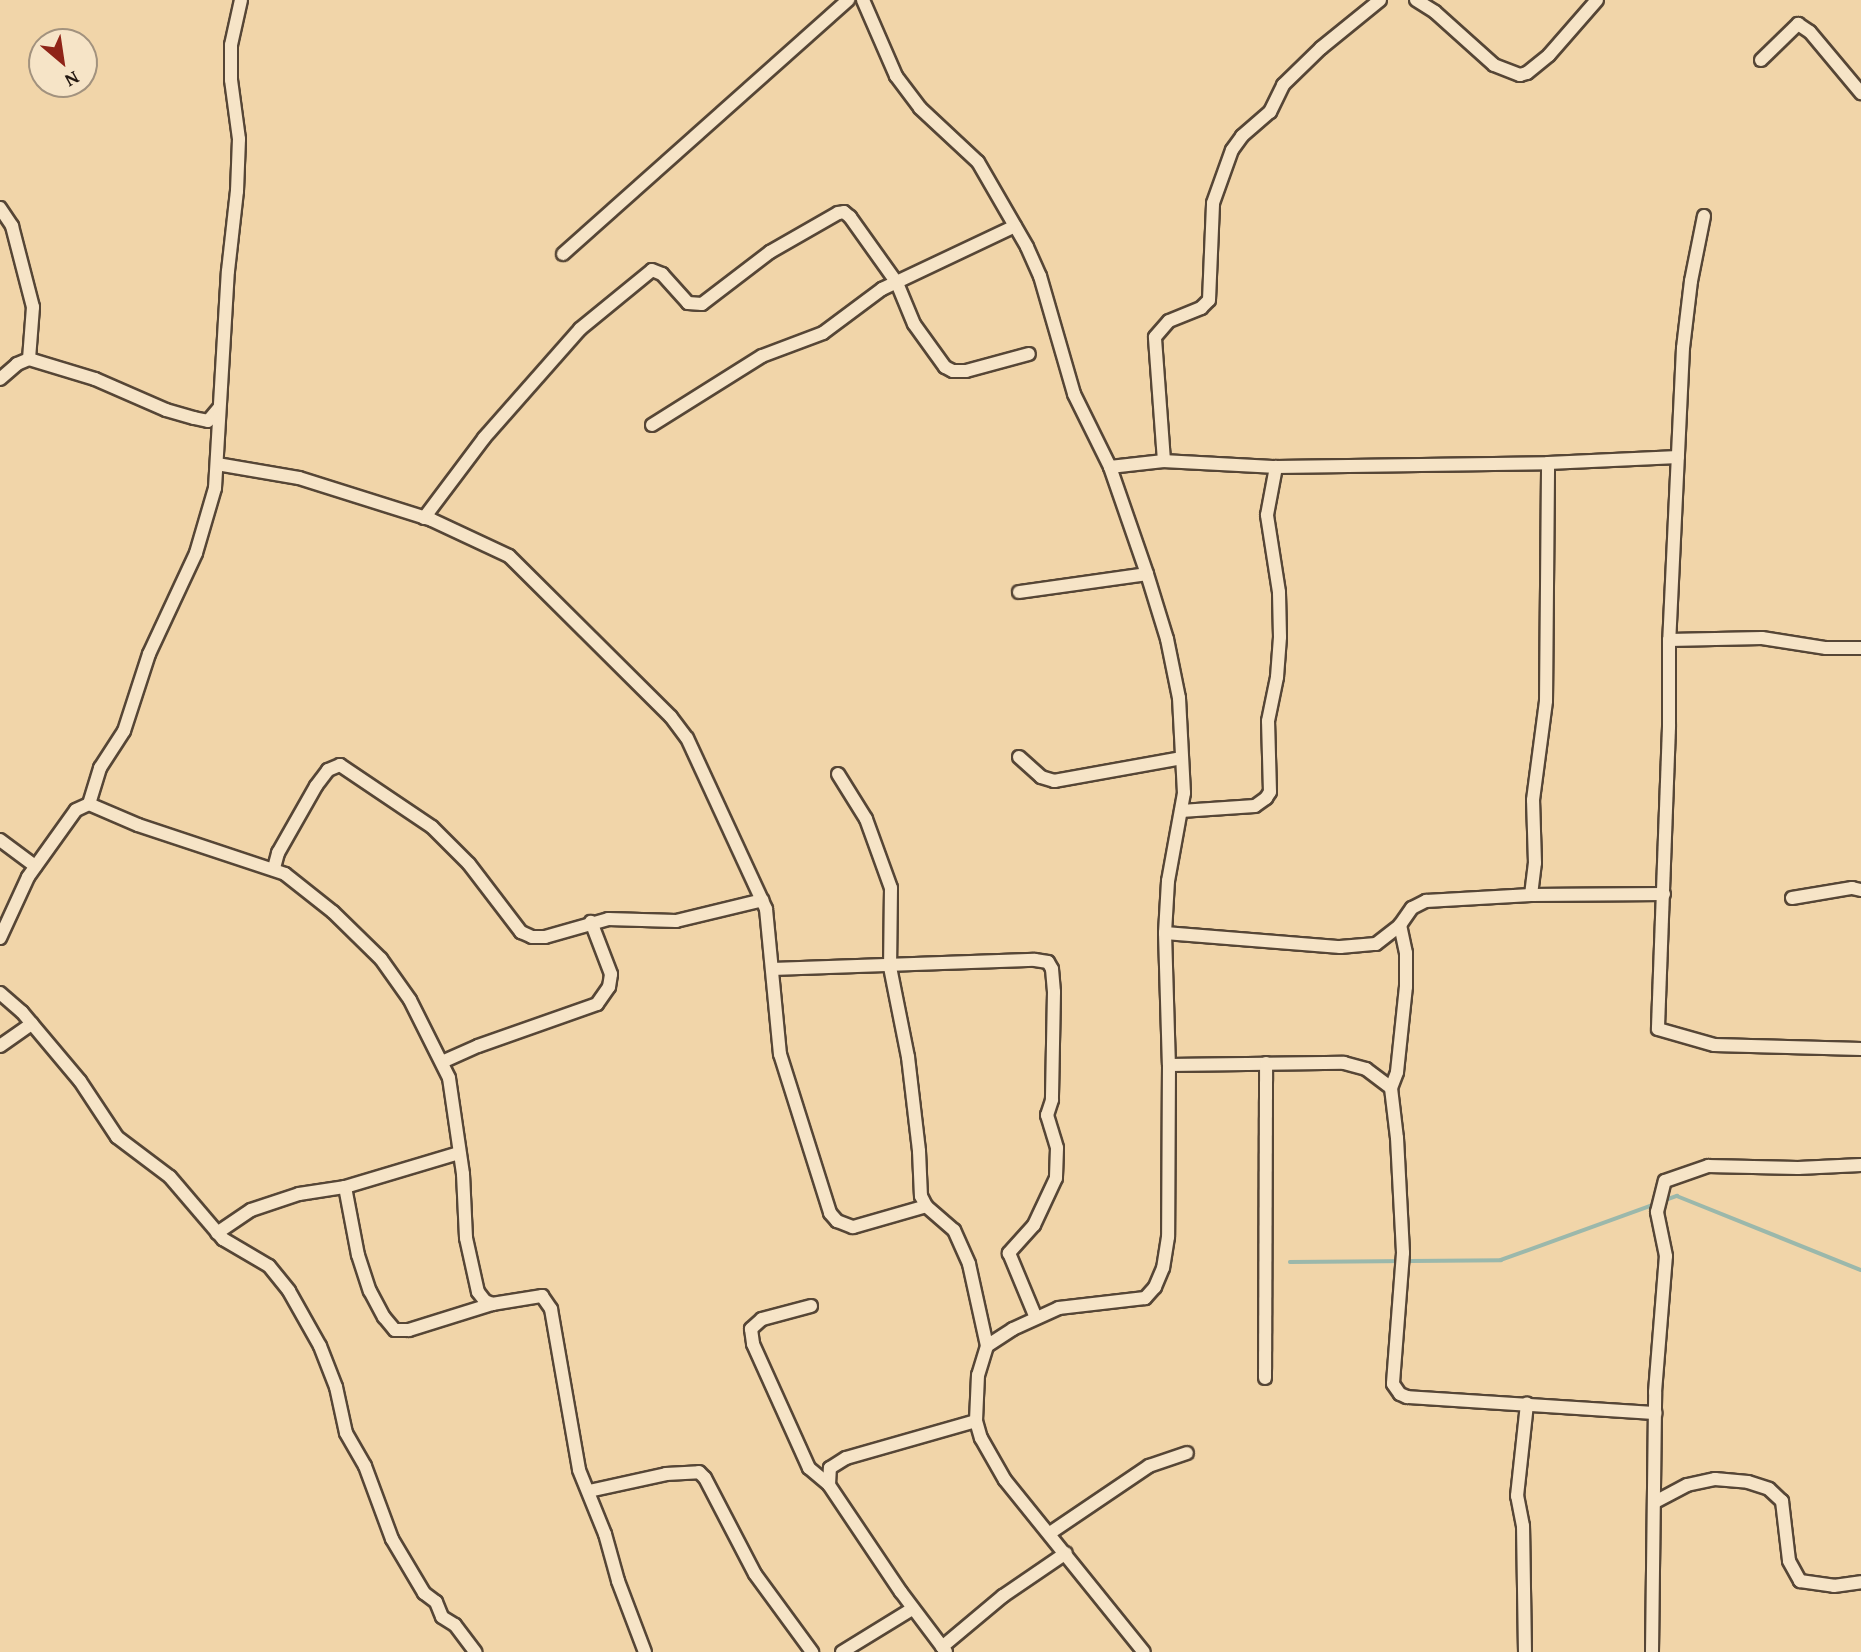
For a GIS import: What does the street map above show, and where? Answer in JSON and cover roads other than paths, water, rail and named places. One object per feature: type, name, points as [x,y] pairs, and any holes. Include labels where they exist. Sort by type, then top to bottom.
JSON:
[{"type":"street","points":[[89,804],[100,768],[124,731],[149,654],[196,553],[215,488],[218,409],[239,139],[231,80],[231,45],[241,0]]},
{"type":"street","points":[[563,254],[848,0]]},
{"type":"street","points":[[863,0],[896,76],[920,108],[978,162],[1040,276],[1074,394],[1110,467],[1147,575],[1167,639],[1179,698],[1181,811],[1168,881],[1164,933],[1169,1065],[1168,1237],[1163,1268],[1155,1287],[1145,1298],[1134,1302],[1059,1308],[987,1346]]},
{"type":"street","points":[[1164,461],[1155,337],[1168,321],[1202,308],[1209,300],[1213,203],[1232,150],[1242,136],[1270,112],[1278,93],[1293,76],[1321,48],[1380,0]]},
{"type":"street","points":[[1416,0],[1435,12],[1494,65],[1520,75],[1527,73],[1549,55],[1597,0]]},
{"type":"street","points":[[1761,60],[1798,24],[1810,32],[1861,93]]},
{"type":"street","points":[[0,208],[12,226],[33,307],[29,359]]},
{"type":"street","points":[[424,518],[484,439],[580,329],[652,271],[662,274],[688,303],[702,304],[770,253],[844,212],[897,283],[914,324],[945,367],[953,371],[966,370],[1029,354]]},
{"type":"street","points":[[1704,216],[1691,281],[1683,348],[1669,640],[1664,894],[1658,1029],[1714,1045],[1861,1049]]},
{"type":"street","points":[[652,425],[762,356],[823,333],[882,289],[1015,226]]},
{"type":"street","points":[[0,379],[17,364],[29,359],[95,379],[166,410],[194,418],[208,421],[218,409]]},
{"type":"street","points":[[1110,467],[1164,461],[1276,467],[1548,463],[1678,457]]},
{"type":"street","points":[[1531,895],[1535,863],[1533,800],[1546,701],[1548,463]]},
{"type":"street","points":[[217,464],[299,478],[424,518],[509,556],[671,717],[692,749],[763,900],[780,1054],[831,1213],[837,1221],[853,1227],[926,1206]]},
{"type":"street","points":[[1181,811],[1255,806],[1266,798],[1269,792],[1268,721],[1278,677],[1280,637],[1279,592],[1267,515],[1276,467]]},
{"type":"street","points":[[1019,592],[1147,575]]},
{"type":"street","points":[[1669,640],[1762,638],[1826,648],[1861,648]]},
{"type":"street","points":[[1019,757],[1041,777],[1055,781],[1182,758]]},
{"type":"street","points":[[274,868],[278,853],[316,786],[328,770],[340,765],[432,827],[470,863],[521,932],[545,937],[608,919],[676,921],[763,900]]},
{"type":"street","points":[[838,774],[866,819],[885,864],[891,888],[890,967],[908,1057],[919,1151],[921,1196],[926,1206],[954,1230],[969,1264],[987,1346],[978,1375],[976,1421],[981,1438],[998,1468],[1144,1652]]},
{"type":"street","points":[[0,938],[35,866],[76,810],[89,804],[147,829],[274,868],[333,912],[381,959],[399,981],[442,1062],[449,1078],[466,1238],[478,1292],[485,1301],[492,1304]]},
{"type":"street","points":[[0,840],[35,866]]},
{"type":"street","points":[[1792,898],[1852,888],[1861,890]]},
{"type":"street","points":[[1164,933],[1340,947],[1376,944],[1399,925],[1412,908],[1426,901],[1531,895],[1664,894]]},
{"type":"street","points":[[442,1062],[478,1046],[597,1004],[609,986],[611,974],[591,922]]},
{"type":"street","points":[[1399,925],[1406,953],[1406,987],[1397,1072],[1391,1088],[1404,1252],[1393,1384],[1399,1394],[1407,1397],[1655,1413]]},
{"type":"street","points":[[772,969],[1035,960],[1048,962],[1052,969],[1052,1100],[1046,1115],[1057,1148],[1056,1178],[1034,1225],[1009,1253],[1036,1318]]},
{"type":"street","points":[[0,993],[32,1024],[80,1081],[117,1137],[170,1177],[217,1233],[269,1266],[289,1290],[320,1346],[337,1387],[346,1433],[365,1466],[392,1539],[424,1593],[436,1602],[442,1617],[455,1625],[475,1652]]},
{"type":"street","points":[[0,1046],[32,1024]]},
{"type":"street","points":[[1265,1378],[1266,1063]]},
{"type":"street","points":[[1169,1065],[1343,1063],[1366,1069],[1391,1088]]},
{"type":"street","points":[[217,1233],[251,1210],[270,1203],[299,1194],[345,1188],[459,1153]]},
{"type":"street","points":[[1652,1652],[1655,1413],[1666,1256],[1657,1212],[1664,1181],[1708,1166],[1798,1168],[1861,1165]]},
{"type":"street","points":[[345,1188],[358,1255],[370,1291],[395,1329],[410,1330],[492,1304],[542,1296],[551,1309],[579,1469],[645,1652]]},
{"type":"street","points":[[810,1307],[762,1319],[754,1325],[750,1334],[809,1468],[829,1485],[912,1608],[944,1649],[1003,1596],[1066,1553]]},
{"type":"street","points":[[1525,1652],[1523,1526],[1517,1496],[1527,1405]]},
{"type":"street","points":[[829,1485],[830,1468],[846,1458],[976,1421]]},
{"type":"street","points":[[1050,1534],[1149,1466],[1187,1453]]},
{"type":"street","points":[[589,1491],[666,1474],[699,1472],[755,1574],[812,1652]]},
{"type":"street","points":[[1655,1502],[1687,1485],[1715,1479],[1748,1482],[1769,1489],[1783,1501],[1789,1562],[1800,1581],[1834,1586],[1861,1582]]},
{"type":"street","points":[[842,1652],[912,1608]]},
{"type":"waterway","points":[[1663,1201],[1677,1196],[1861,1270]]},
{"type":"waterway","points":[[1290,1262],[1501,1260],[1656,1204]]}]
